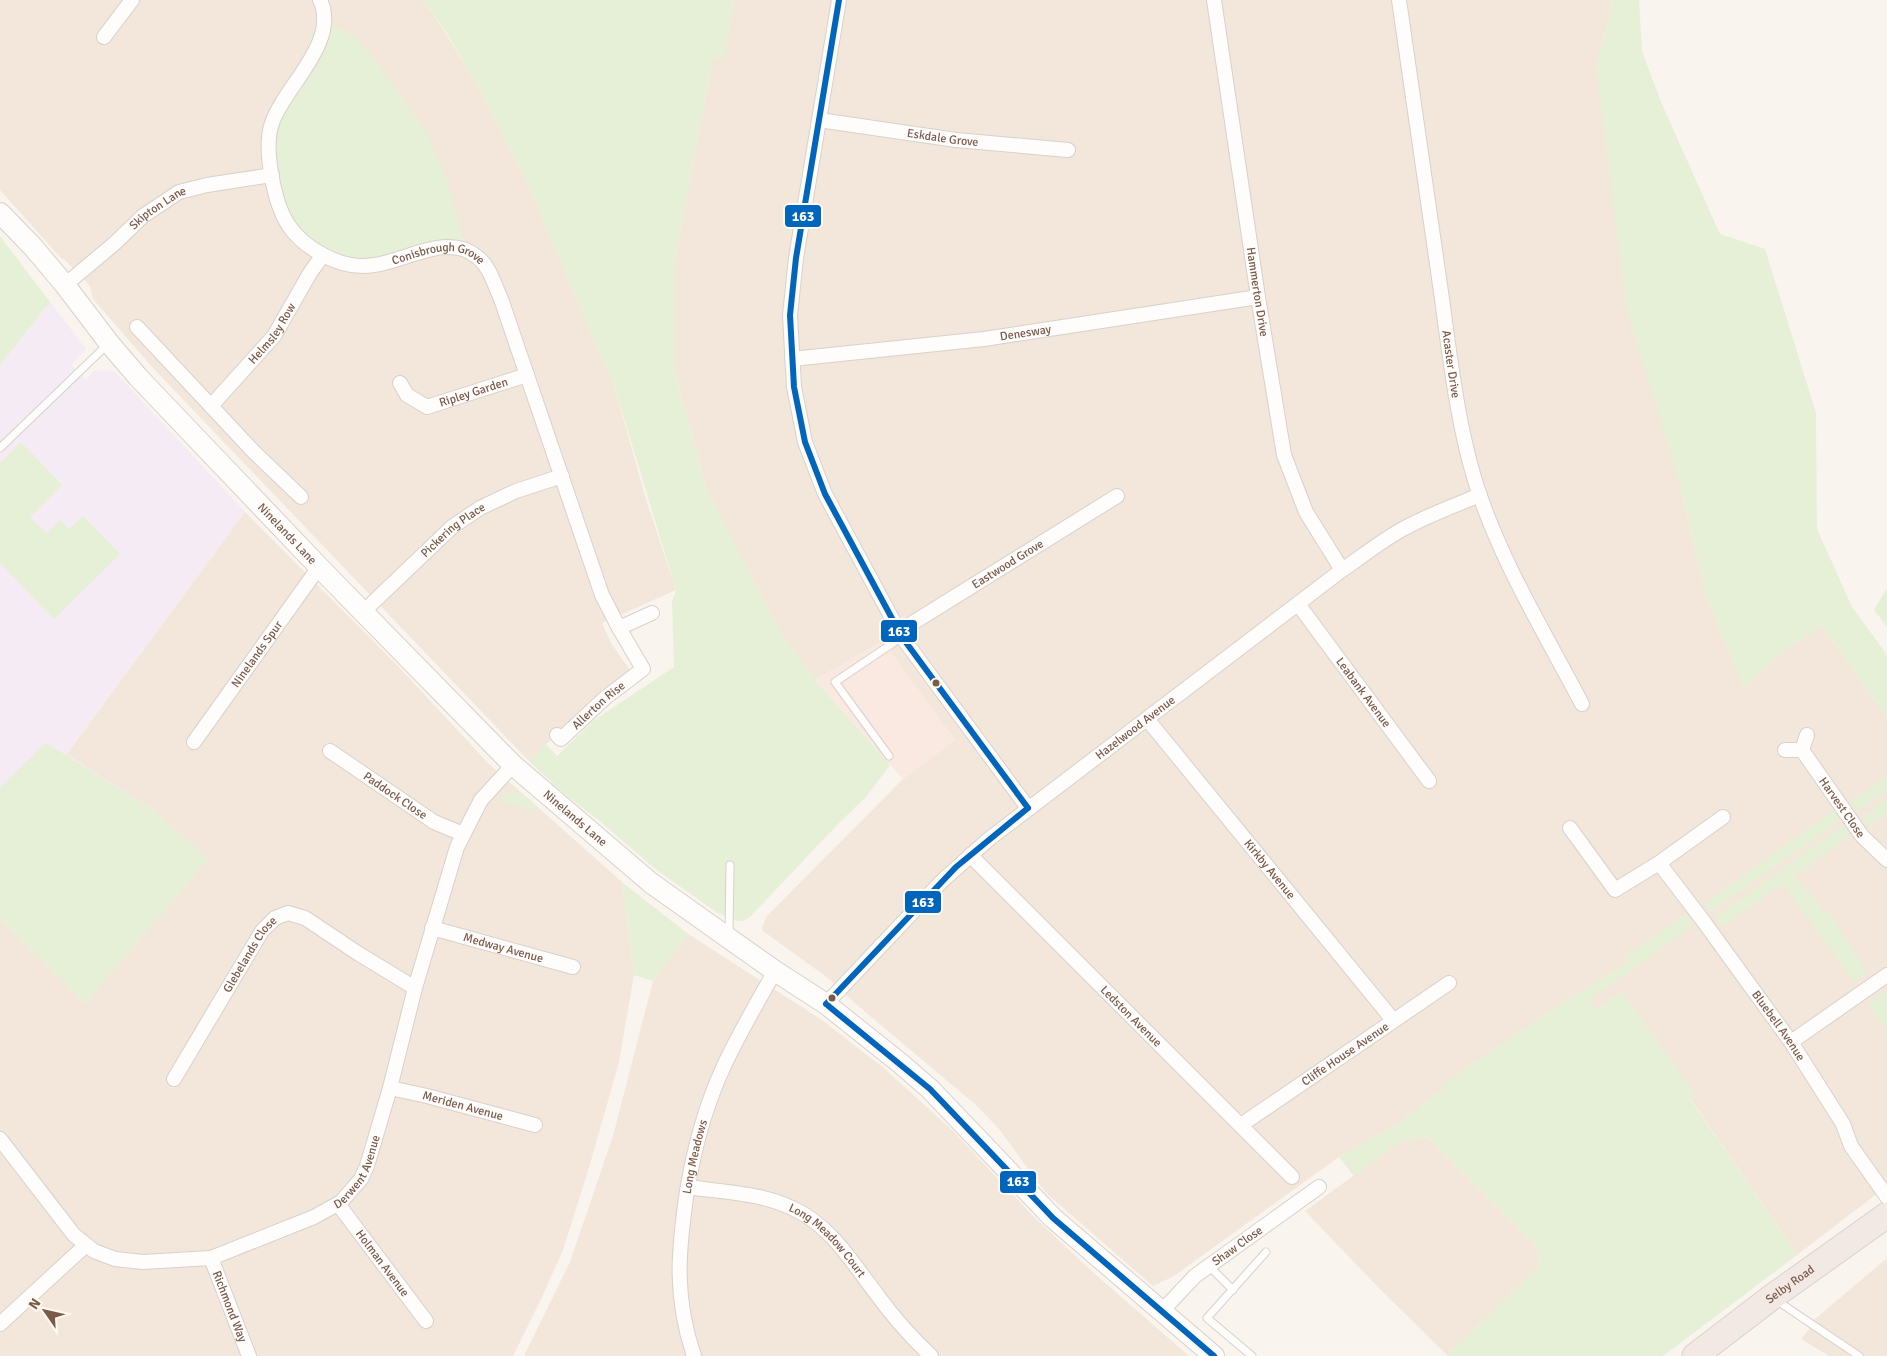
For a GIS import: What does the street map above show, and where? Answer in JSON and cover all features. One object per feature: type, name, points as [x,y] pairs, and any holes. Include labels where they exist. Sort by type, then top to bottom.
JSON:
[{"type":"highway","name":"Selby Road","points":[[1695,1356],[1772,1297],[1887,1215]]},
{"type":"street","points":[[104,37],[132,0]]},
{"type":"street","name":"Conisbrough Grove","points":[[320,0],[324,12],[319,43],[312,59],[271,123],[268,149],[279,207],[288,225],[300,240],[322,255],[349,264],[373,266],[444,247],[460,249],[476,256],[488,270],[501,298],[602,595],[643,669]]},
{"type":"street","points":[[839,0],[793,284],[790,315],[792,359],[799,414],[814,468],[824,494],[900,635],[1028,808]]},
{"type":"street","name":"Hammerton Drive","points":[[1214,0],[1258,297],[1284,455],[1306,512],[1342,570]]},
{"type":"street","name":"Acaster Drive","points":[[1399,0],[1456,390],[1469,460],[1480,495],[1504,555],[1582,704]]},
{"type":"street","name":"Eskdale Grove","points":[[820,120],[956,140],[1068,150]]},
{"type":"street","name":"Skipton Lane","points":[[65,285],[108,249],[143,216],[179,192],[207,185],[272,175]]},
{"type":"street","name":"Ninelands Lane","points":[[0,212],[65,285],[109,343],[138,377],[319,567],[513,764],[651,883],[775,971],[826,1004],[930,1089],[1053,1218],[1214,1356]]},
{"type":"street","name":"Helmsley Row","points":[[211,406],[274,336],[322,255]]},
{"type":"street","name":"Denesway","points":[[792,359],[984,339],[1258,297]]},
{"type":"street","points":[[137,326],[258,456],[301,497]]},
{"type":"street","name":"Ripley Garden","points":[[400,383],[408,395],[427,407],[527,375]]},
{"type":"street","name":"Pickering Place","points":[[363,612],[452,527],[480,508],[516,491],[562,476]]},
{"type":"street","name":"Hazelwood Avenue","points":[[826,1004],[942,881],[970,855],[1028,808],[1342,570],[1400,530],[1430,515],[1480,495]]},
{"type":"street","name":"Eastwood Grove","points":[[900,635],[1117,496]]},
{"type":"street","name":"Ninelands Spur","points":[[194,742],[319,567]]},
{"type":"street","name":"Leabank Avenue","points":[[1298,604],[1429,781]]},
{"type":"street","points":[[619,628],[652,613]]},
{"type":"street","name":"Allerton Rise","points":[[557,735],[560,739],[605,698],[643,669]]},
{"type":"street","name":"Kirkby Avenue","points":[[1147,719],[1392,1020]]},
{"type":"street","points":[[1785,750],[1802,750],[1807,734]]},
{"type":"street","name":"Harvest Close","points":[[1802,750],[1862,836],[1887,860]]},
{"type":"street","name":"Paddock Close","points":[[330,751],[434,822],[463,834]]},
{"type":"street","name":"Derwent Avenue","points":[[0,1139],[69,1229],[86,1246],[115,1259],[143,1262],[211,1258],[314,1217],[338,1204],[352,1192],[367,1166],[390,1088],[415,988],[453,859],[463,834],[481,800],[513,764]]},
{"type":"street","points":[[1570,828],[1615,890],[1659,863],[1724,818]]},
{"type":"street","name":"Ledston Avenue","points":[[970,855],[1292,1177]]},
{"type":"street","name":"Bluebell Avenue","points":[[1659,863],[1790,1042],[1843,1124],[1851,1146],[1887,1197]]},
{"type":"street","name":"Glebelands Close","points":[[174,1079],[262,931],[275,918],[288,913],[305,918],[415,988]]},
{"type":"street","name":"Medway Avenue","points":[[432,928],[573,967]]},
{"type":"street","name":"Long Meadows","points":[[694,1356],[684,1322],[679,1278],[680,1234],[688,1187],[701,1127],[714,1090],[736,1041],[775,971]]},
{"type":"street","points":[[1790,1042],[1887,975]]},
{"type":"street","name":"Cliffe House Avenue","points":[[1241,1125],[1449,982]]},
{"type":"street","name":"Meriden Avenue","points":[[390,1088],[535,1125]]},
{"type":"street","name":"Long Meadow Court","points":[[688,1187],[777,1202],[803,1213],[834,1240],[894,1318],[931,1356]]},
{"type":"street","name":"Shaw Close","points":[[1162,1311],[1195,1276],[1319,1187]]},
{"type":"street","name":"Holman Avenue","points":[[338,1204],[426,1321]]},
{"type":"street","points":[[0,1324],[86,1246]]},
{"type":"street","name":"Richmond Way","points":[[211,1258],[249,1356]]},
{"type":"lane","points":[[0,448],[109,343]]},
{"type":"lane","points":[[889,756],[835,682],[900,635]]},
{"type":"lane","points":[[729,939],[730,865]]},
{"type":"lane","points":[[1252,1356],[1207,1318],[1266,1252]]},
{"type":"lane","points":[[1209,1266],[1233,1290]]},
{"type":"lane","points":[[1772,1297],[1859,1356]]},
{"type":"shaded area","points":[[0,0],[423,0],[478,87],[526,179],[613,382],[646,499],[676,590],[602,623],[612,645],[630,670],[567,724],[529,761],[153,368],[93,299],[90,286],[61,258],[0,190]]},
{"type":"shaded area","points":[[734,0],[1610,0],[1611,12],[1596,66],[1679,482],[1706,596],[1744,688],[1784,650],[1822,626],[1887,717],[1887,1186],[1797,1255],[1690,1098],[1694,1095],[1622,992],[1596,1010],[1582,990],[1442,1085],[1443,1089],[1401,1122],[1339,1157],[1174,1276],[1153,1286],[1046,1193],[999,1129],[977,1106],[828,978],[763,931],[762,927],[767,916],[903,779],[955,740],[883,641],[815,680],[781,634],[707,491],[675,372],[675,260],[713,56],[724,58]]},
{"type":"shaded area","points":[[50,302],[86,349],[71,365],[86,380],[95,370],[114,371],[245,512],[66,754],[153,810],[208,859],[85,1003],[0,919],[0,365]]},
{"type":"shaded area","points":[[245,512],[396,664],[488,763],[622,882],[634,975],[619,1062],[563,1250],[513,1356],[0,1356],[0,919],[85,1003],[208,859],[153,810],[66,755]]},
{"type":"shaded area","points":[[883,640],[955,740],[903,779],[815,680]]},
{"type":"shaded area","points":[[688,934],[822,1020],[885,1069],[953,1131],[1033,1216],[1096,1275],[1189,1356],[524,1356],[570,1262],[613,1136],[653,981]]},
{"type":"shaded area","points":[[1427,1137],[1539,1249],[1538,1267],[1447,1355],[1305,1211],[1401,1141]]},
{"type":"shaded area","points":[[1887,1258],[1887,1356],[1829,1356],[1801,1339],[1814,1320]]},
{"type":"green space","points":[[423,0],[734,0],[724,59],[713,56],[675,260],[675,373],[707,491],[781,634],[815,680],[890,765],[866,797],[750,917],[743,921],[738,921],[716,912],[654,868],[601,822],[562,792],[529,761],[546,744],[557,756],[593,721],[674,667],[672,601],[676,590],[613,382],[526,179],[478,87],[446,32]]},
{"type":"green space","points":[[1610,0],[1639,0],[1642,51],[1661,102],[1720,234],[1765,249],[1816,413],[1817,529],[1852,607],[1887,655],[1887,717],[1822,626],[1784,650],[1744,689],[1706,596],[1679,482],[1626,308],[1596,66],[1611,12]]},
{"type":"green space","points":[[320,18],[357,38],[394,85],[427,133],[448,182],[464,243],[414,262],[356,271],[317,248],[286,213],[265,166],[274,110],[301,63]]},
{"type":"green space","points":[[0,236],[50,302],[0,365]]},
{"type":"green space","points":[[21,442],[62,485],[30,517],[46,533],[60,520],[69,529],[83,516],[120,554],[54,619],[0,563],[0,463]]},
{"type":"green space","points":[[1887,588],[1887,627],[1874,610]]},
{"type":"green space","points":[[46,743],[153,810],[208,859],[85,1003],[0,919],[0,787]]},
{"type":"green space","points":[[1887,776],[1887,791],[1857,812],[1850,802]]},
{"type":"green space","points":[[515,792],[528,798],[542,812],[496,801],[508,793]]},
{"type":"green space","points":[[1887,799],[1887,813],[1869,827],[1862,817]]},
{"type":"green space","points":[[1834,810],[1841,820],[1711,912],[1705,903]]},
{"type":"green space","points":[[1844,825],[1851,835],[1795,876],[1825,913],[1828,911],[1867,972],[1854,982],[1783,884],[1722,927],[1715,917]]},
{"type":"green space","points":[[622,882],[688,934],[653,981],[634,975]]},
{"type":"green space","points":[[1686,914],[1691,921],[1691,927],[1589,1000],[1596,1010],[1622,992],[1695,1095],[1690,1099],[1797,1255],[1663,1356],[1448,1356],[1538,1267],[1539,1249],[1427,1137],[1401,1141],[1354,1176],[1339,1157],[1401,1122],[1443,1089],[1441,1085],[1627,962],[1624,958]]},
{"type":"green space","points":[[1886,991],[1887,994],[1887,1030],[1868,1004]]},
{"type":"transit line","name":"163","points":[[839,0],[796,258],[790,315],[794,387],[805,442],[825,494],[902,637],[1028,808]]},
{"type":"transit line","name":"163","points":[[826,1004],[956,867],[1028,808]]},
{"type":"transit line","name":"163","points":[[826,1004],[930,1089],[1053,1218],[1214,1356]]}]
